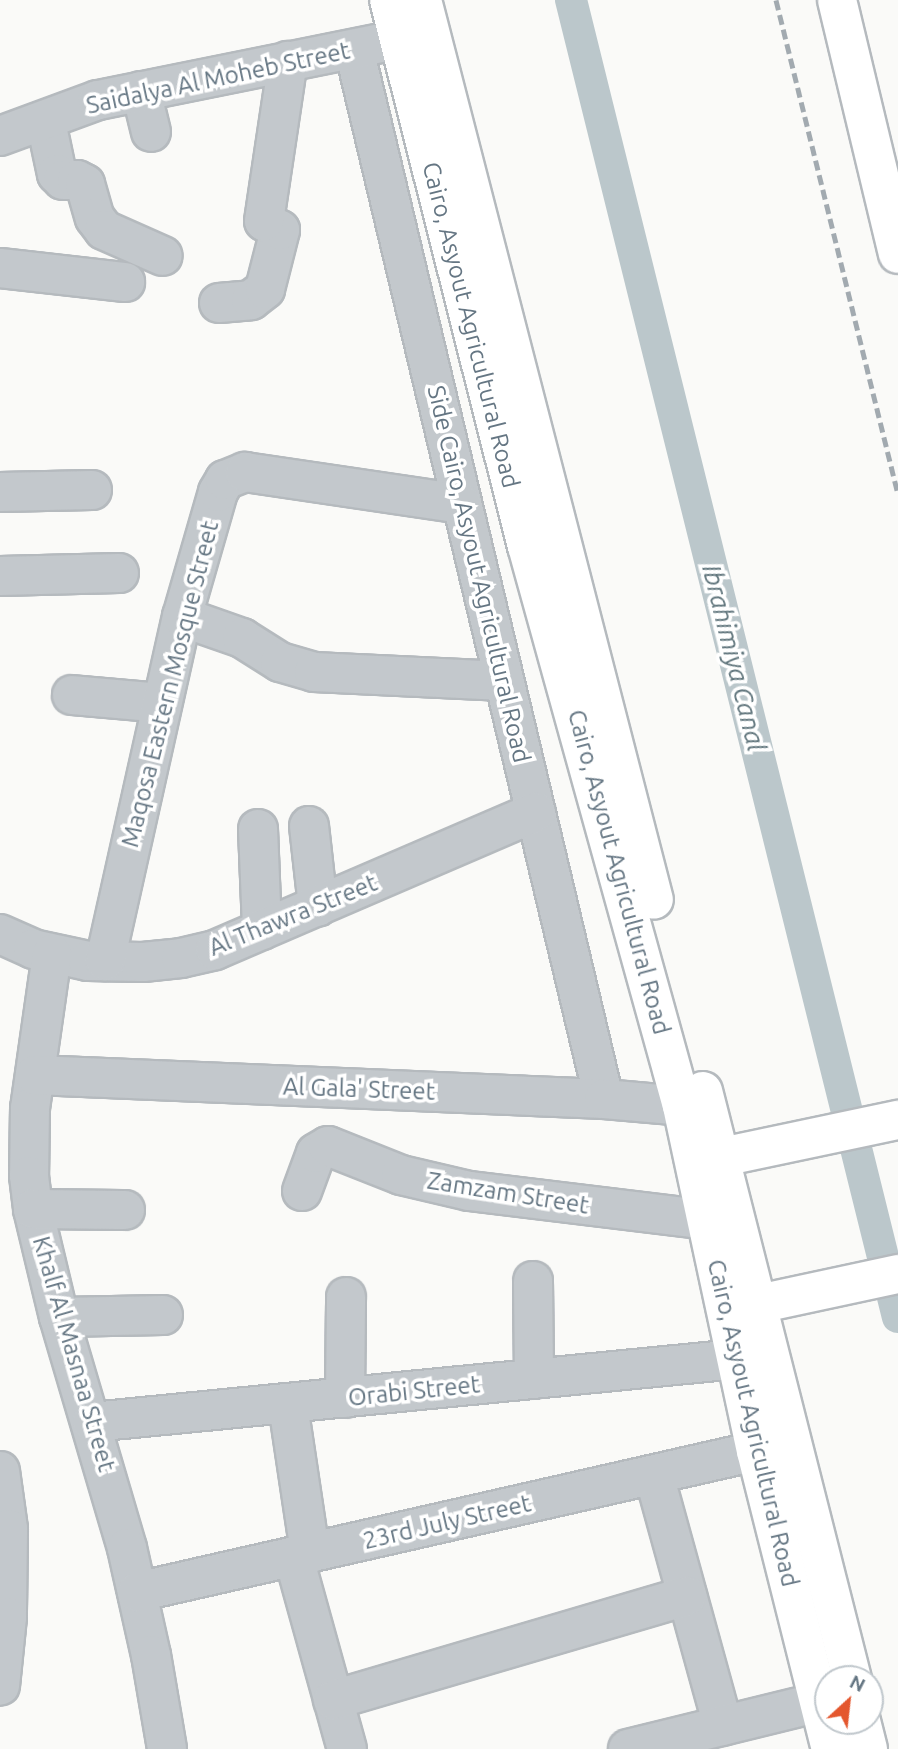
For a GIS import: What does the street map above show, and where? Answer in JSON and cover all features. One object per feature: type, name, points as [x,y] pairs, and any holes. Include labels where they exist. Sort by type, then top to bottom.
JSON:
[{"type":"main road","name":"Cairo, Asyout Agricultural Road","points":[[389,0],[527,546],[682,1106],[757,1451],[814,1678]]},
{"type":"main road","name":"Cairo, Asyout Agricultural Road","points":[[422,0],[561,546],[631,806],[682,1018],[722,1157],[848,1665]]},
{"type":"main road","points":[[837,0],[898,254]]},
{"type":"main road","points":[[722,1157],[898,1120]]},
{"type":"main road","points":[[758,1304],[898,1274]]},
{"type":"street","name":"Saidalya Al Moheb Street","points":[[0,136],[46,122],[98,100],[399,39]]},
{"type":"street","name":"Side Cairo, Asyout Agricultural Road","points":[[354,49],[604,1099]]},
{"type":"street","points":[[219,303],[251,300],[265,289],[280,230],[264,221],[288,61]]},
{"type":"street","points":[[141,91],[151,132]]},
{"type":"street","points":[[46,122],[57,174],[63,180],[77,180],[85,184],[95,218],[104,230],[115,238],[163,256]]},
{"type":"street","points":[[0,268],[125,282]]},
{"type":"street","name":"Maqosa Eastern Mosque Street","points":[[105,961],[182,617],[218,492],[232,475],[245,472],[462,504]]},
{"type":"street","points":[[0,492],[92,489]]},
{"type":"street","points":[[0,576],[119,573]]},
{"type":"street","points":[[182,617],[232,633],[280,662],[304,670],[504,681]]},
{"type":"street","points":[[72,695],[162,703]]},
{"type":"street","name":"Al Thawra Street","points":[[0,934],[52,954],[105,961],[181,958],[215,950],[536,812]]},
{"type":"street","points":[[309,826],[318,906]]},
{"type":"street","points":[[258,829],[262,930]]},
{"type":"street","name":"Khalf Al Masnaa Street","points":[[52,954],[28,1142],[33,1209],[59,1317],[116,1503],[137,1592],[167,1749]]},
{"type":"street","name":"Al Gala' Street","points":[[35,1075],[604,1099],[682,1106]]},
{"type":"street","name":"Zamzam Street","points":[[302,1191],[316,1153],[328,1146],[401,1175],[469,1191],[707,1220]]},
{"type":"street","points":[[33,1209],[125,1210]]},
{"type":"street","points":[[533,1281],[534,1379]]},
{"type":"street","points":[[345,1398],[346,1297]]},
{"type":"street","points":[[59,1317],[163,1315]]},
{"type":"street","name":"Orabi Street","points":[[92,1422],[288,1405],[737,1359]]},
{"type":"street","points":[[288,1405],[302,1555],[333,1700],[347,1749]]},
{"type":"street","name":"23rd July Street","points":[[137,1592],[757,1451]]},
{"type":"street","points":[[0,1471],[8,1529],[7,1617],[0,1686]]},
{"type":"street","points":[[653,1475],[723,1726]]},
{"type":"street","points":[[333,1700],[687,1597]]},
{"type":"street","points":[[628,1749],[814,1703]]},
{"type":"waterway","name":"Ibrahimiya Canal","points":[[571,0],[898,1317]]},
{"type":"railway","points":[[776,0],[898,494]]}]
